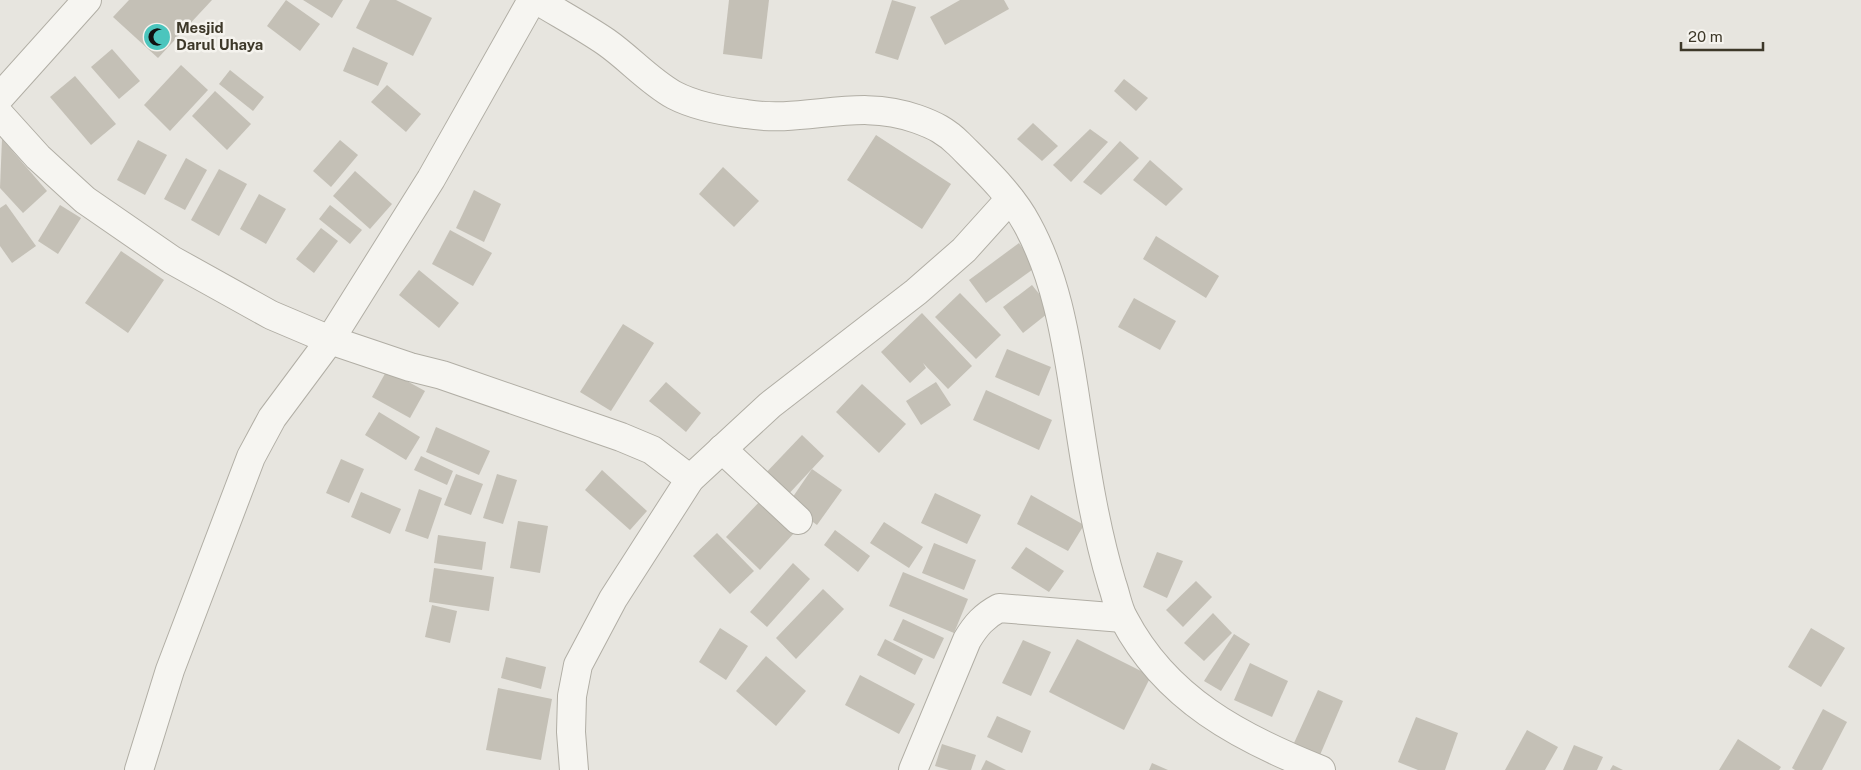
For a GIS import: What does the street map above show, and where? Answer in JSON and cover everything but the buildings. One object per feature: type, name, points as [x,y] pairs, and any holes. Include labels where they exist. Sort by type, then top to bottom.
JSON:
[{"type":"street","points":[[3,90],[87,0]]},
{"type":"street","points":[[139,770],[170,670],[251,457],[272,418],[330,340],[436,171],[532,0]]},
{"type":"street","points":[[537,0],[602,40],[675,95],[698,104],[744,114],[774,118],[849,109],[881,110],[907,115],[940,128],[1010,199],[1035,239],[1063,318],[1102,552],[1123,618],[1149,658],[1207,714],[1253,740],[1321,770]]},
{"type":"street","points":[[0,115],[38,156],[85,200],[172,260],[271,315],[330,340],[410,367],[442,375],[652,450],[690,479]]},
{"type":"street","points":[[574,770],[571,732],[572,696],[578,666],[613,598],[690,479],[786,392],[916,292],[964,250],[1010,199]]},
{"type":"street","points":[[722,449],[798,520]]},
{"type":"street","points":[[913,770],[967,640],[978,624],[990,614],[1000,608],[1123,618]]},
{"type":"place","name":"Mesjid Darul Uhaya","points":[[157,37]]}]
